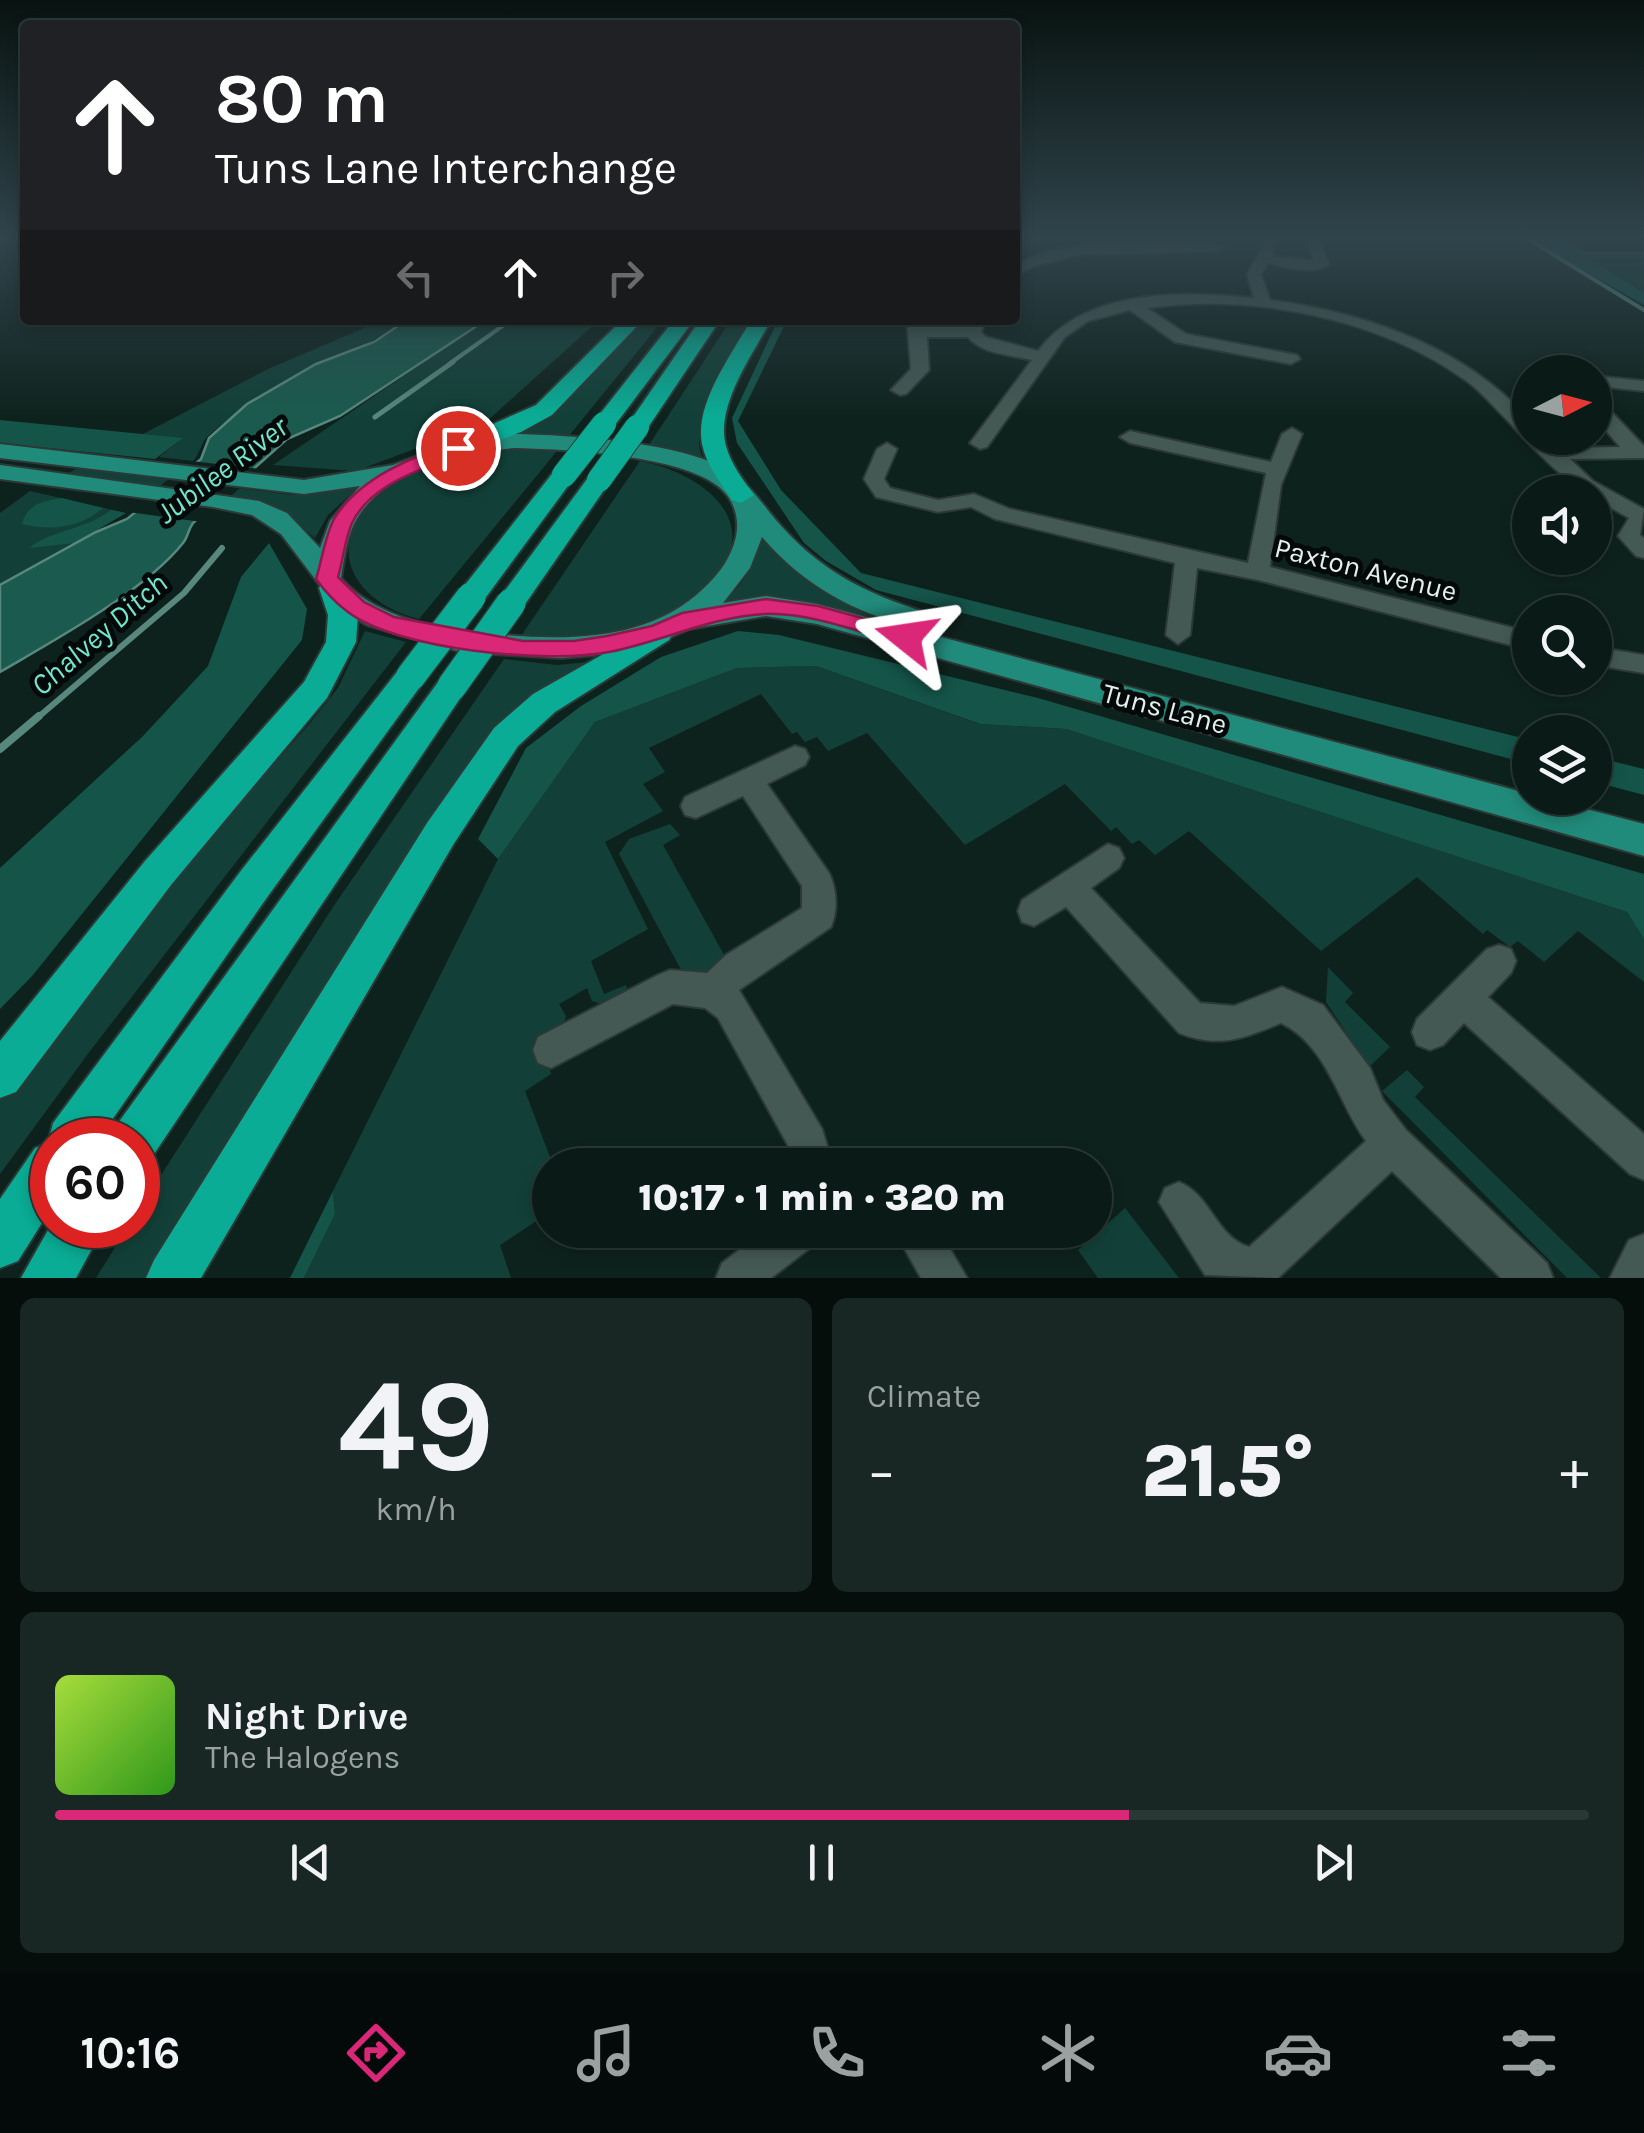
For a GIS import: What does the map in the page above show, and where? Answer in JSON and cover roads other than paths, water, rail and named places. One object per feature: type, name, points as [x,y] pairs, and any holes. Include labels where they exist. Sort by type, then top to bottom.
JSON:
[{"type":"highway","points":[[458,448],[513,427],[544,410],[629,325]]},
{"type":"highway","points":[[86,1118],[254,884],[680,325]]},
{"type":"highway","points":[[151,1118],[707,325]]},
{"type":"highway","points":[[742,496],[716,449],[712,433],[740,360],[758,325]]},
{"type":"highway","points":[[0,1076],[158,873],[324,677],[336,656],[343,628],[341,605],[330,584]]},
{"type":"highway","points":[[172,1278],[440,834],[506,737],[568,686],[670,627]]},
{"type":"highway","points":[[0,1243],[30,1198]]},
{"type":"highway","points":[[46,1278],[65,1248]]},
{"type":"main road","name":"Tuns Lane","points":[[429,458],[458,448],[531,440],[688,463],[712,474],[742,496],[804,568],[827,584],[886,611],[1512,784]]},
{"type":"main road","points":[[0,450],[134,468],[328,486],[429,458]]},
{"type":"main road","points":[[330,584],[338,532],[350,512],[377,485],[429,458]]},
{"type":"main road","name":"Tuns Lane","points":[[0,472],[232,503],[265,512],[292,528],[330,584],[356,608],[386,623],[523,649],[574,650],[766,606],[818,614],[1644,840]]},
{"type":"main road","points":[[670,627],[719,590],[741,561],[749,521],[742,496]]},
{"type":"main road","points":[[1612,812],[1644,820]]},
{"type":"street","points":[[980,442],[1074,320],[1132,305],[1185,298],[1262,302],[1397,338],[1448,361],[1485,386],[1512,414]]},
{"type":"street","points":[[1261,298],[1262,302]]},
{"type":"street","points":[[1132,305],[1181,338],[1211,351],[1291,358]]},
{"type":"street","points":[[900,384],[920,370],[917,326],[976,326],[980,341],[1042,357]]},
{"type":"street","points":[[1612,383],[1644,386]]},
{"type":"street","points":[[1612,423],[1640,452]]},
{"type":"street","points":[[1258,572],[1276,469],[1292,434]]},
{"type":"street","points":[[1130,438],[1276,469]]},
{"type":"street","points":[[1612,453],[1640,452]]},
{"type":"street","points":[[1549,455],[1586,486],[1644,518],[1632,526],[1629,536],[1644,551]]},
{"type":"street","name":"Paxton Avenue","points":[[891,456],[874,479],[882,493],[938,506],[972,496],[1003,514],[1187,559],[1258,572],[1512,636]]},
{"type":"street","points":[[1178,634],[1187,559]]},
{"type":"street","points":[[1612,659],[1644,664]]},
{"type":"street","points":[[696,806],[795,757]]},
{"type":"street","points":[[712,990],[738,967],[819,916],[818,883],[749,782]]},
{"type":"street","points":[[1034,910],[1108,858]]},
{"type":"street","points":[[1070,888],[1192,1020],[1234,1024],[1282,1005],[1310,1018],[1357,1081],[1369,1113],[1392,1144],[1532,1278]]},
{"type":"street","points":[[1430,1032],[1465,1000],[1498,961]]},
{"type":"street","points":[[551,1050],[670,987],[712,990],[730,1006],[809,1148]]},
{"type":"street","points":[[1465,1000],[1644,1160]]},
{"type":"street","points":[[1179,1202],[1220,1260],[1255,1270],[1392,1144]]},
{"type":"street","points":[[737,1278],[776,1248]]},
{"type":"street","points":[[927,1248],[946,1278]]},
{"type":"street","points":[[1631,1278],[1644,1255]]},
{"type":"water","name":"Jubilee River","points":[[400,325],[478,325],[340,416],[287,439],[193,523],[183,543],[146,579],[97,614],[0,672],[0,585],[127,519],[201,459],[209,438],[247,404],[316,364],[374,342]]},
{"type":"waterway","points":[[1624,298],[1644,310]]},
{"type":"waterway","name":"Chalvey Ditch","points":[[449,364],[504,325]]},
{"type":"waterway","name":"Chalvey Ditch","points":[[375,417],[453,362]]},
{"type":"waterway","name":"Chalvey Ditch","points":[[36,719],[184,593],[222,548]]},
{"type":"waterway","name":"Chalvey Ditch","points":[[0,749],[39,716]]}]
